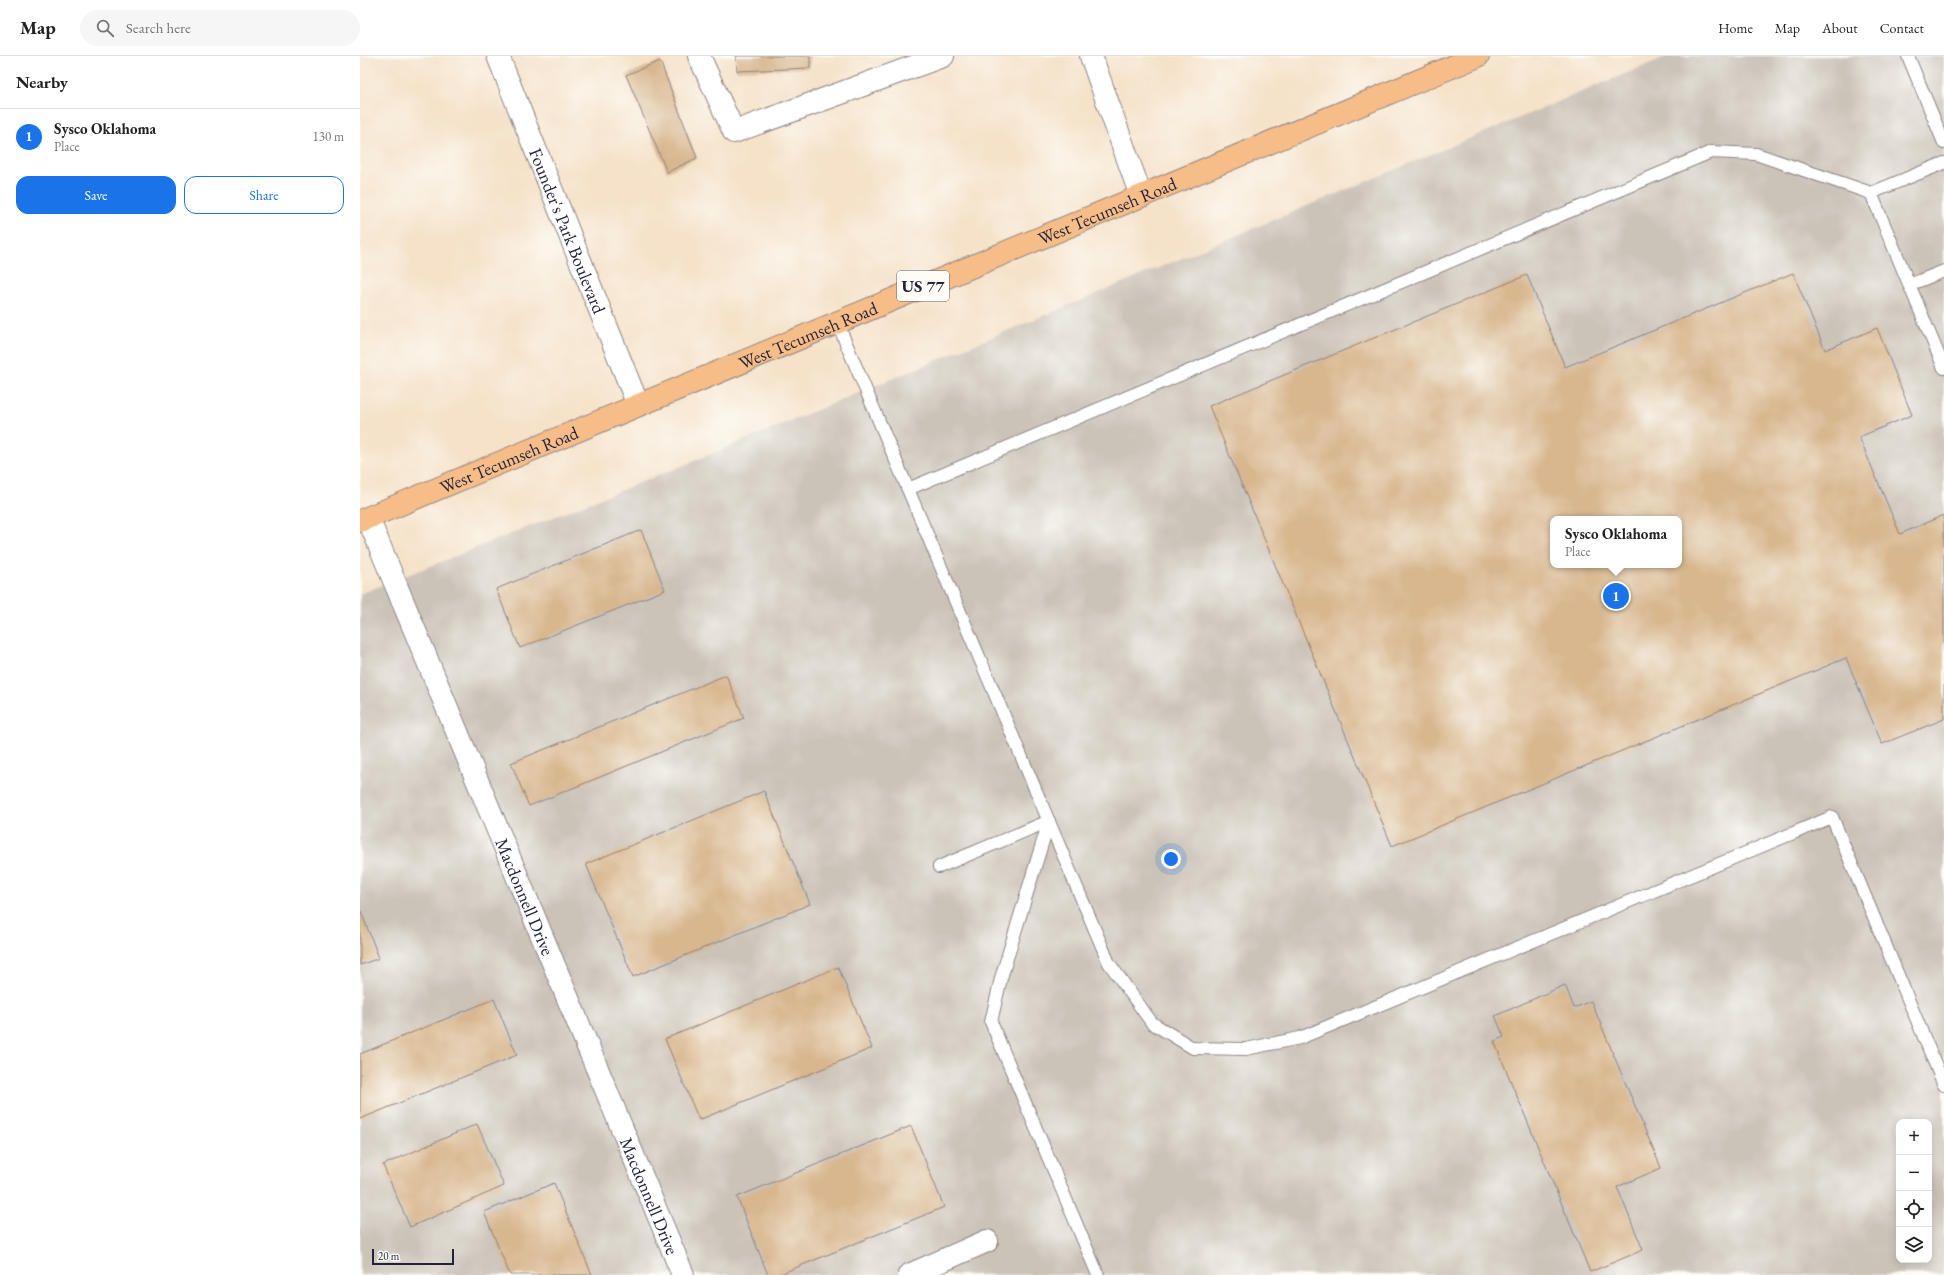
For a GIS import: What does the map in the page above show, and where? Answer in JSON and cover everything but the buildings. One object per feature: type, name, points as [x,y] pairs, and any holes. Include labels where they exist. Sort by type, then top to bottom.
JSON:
[{"type":"main road","name":"West Tecumseh Road","points":[[364,519],[1478,56]]},
{"type":"street","name":"Founder's Park Boulevard","points":[[498,56],[638,405]]},
{"type":"street","points":[[698,56],[734,132],[943,56]]},
{"type":"street","points":[[1091,56],[1141,196]]},
{"type":"street","name":"Macdonnell Drive","points":[[364,519],[683,1275]]},
{"type":"street","points":[[909,1275],[987,1241]]},
{"type":"lane","points":[[1908,56],[1944,144]]},
{"type":"lane","points":[[908,489],[1711,152],[1756,154],[1871,193],[1944,163]]},
{"type":"lane","points":[[1871,193],[1944,368]]},
{"type":"lane","points":[[1910,285],[1944,271]]},
{"type":"lane","points":[[837,322],[1110,964],[1152,1023],[1193,1048],[1246,1049],[1300,1038],[1832,817],[1944,1085]]},
{"type":"lane","points":[[940,867],[1049,821]]},
{"type":"lane","points":[[1049,821],[1002,978],[991,1022],[1098,1275]]},
{"type":"shaded area","points":[[1668,56],[1944,56],[1944,1275],[360,1275],[360,594],[687,464]]},
{"type":"place","name":"Sysco Oklahoma","points":[[1616,596]]}]
